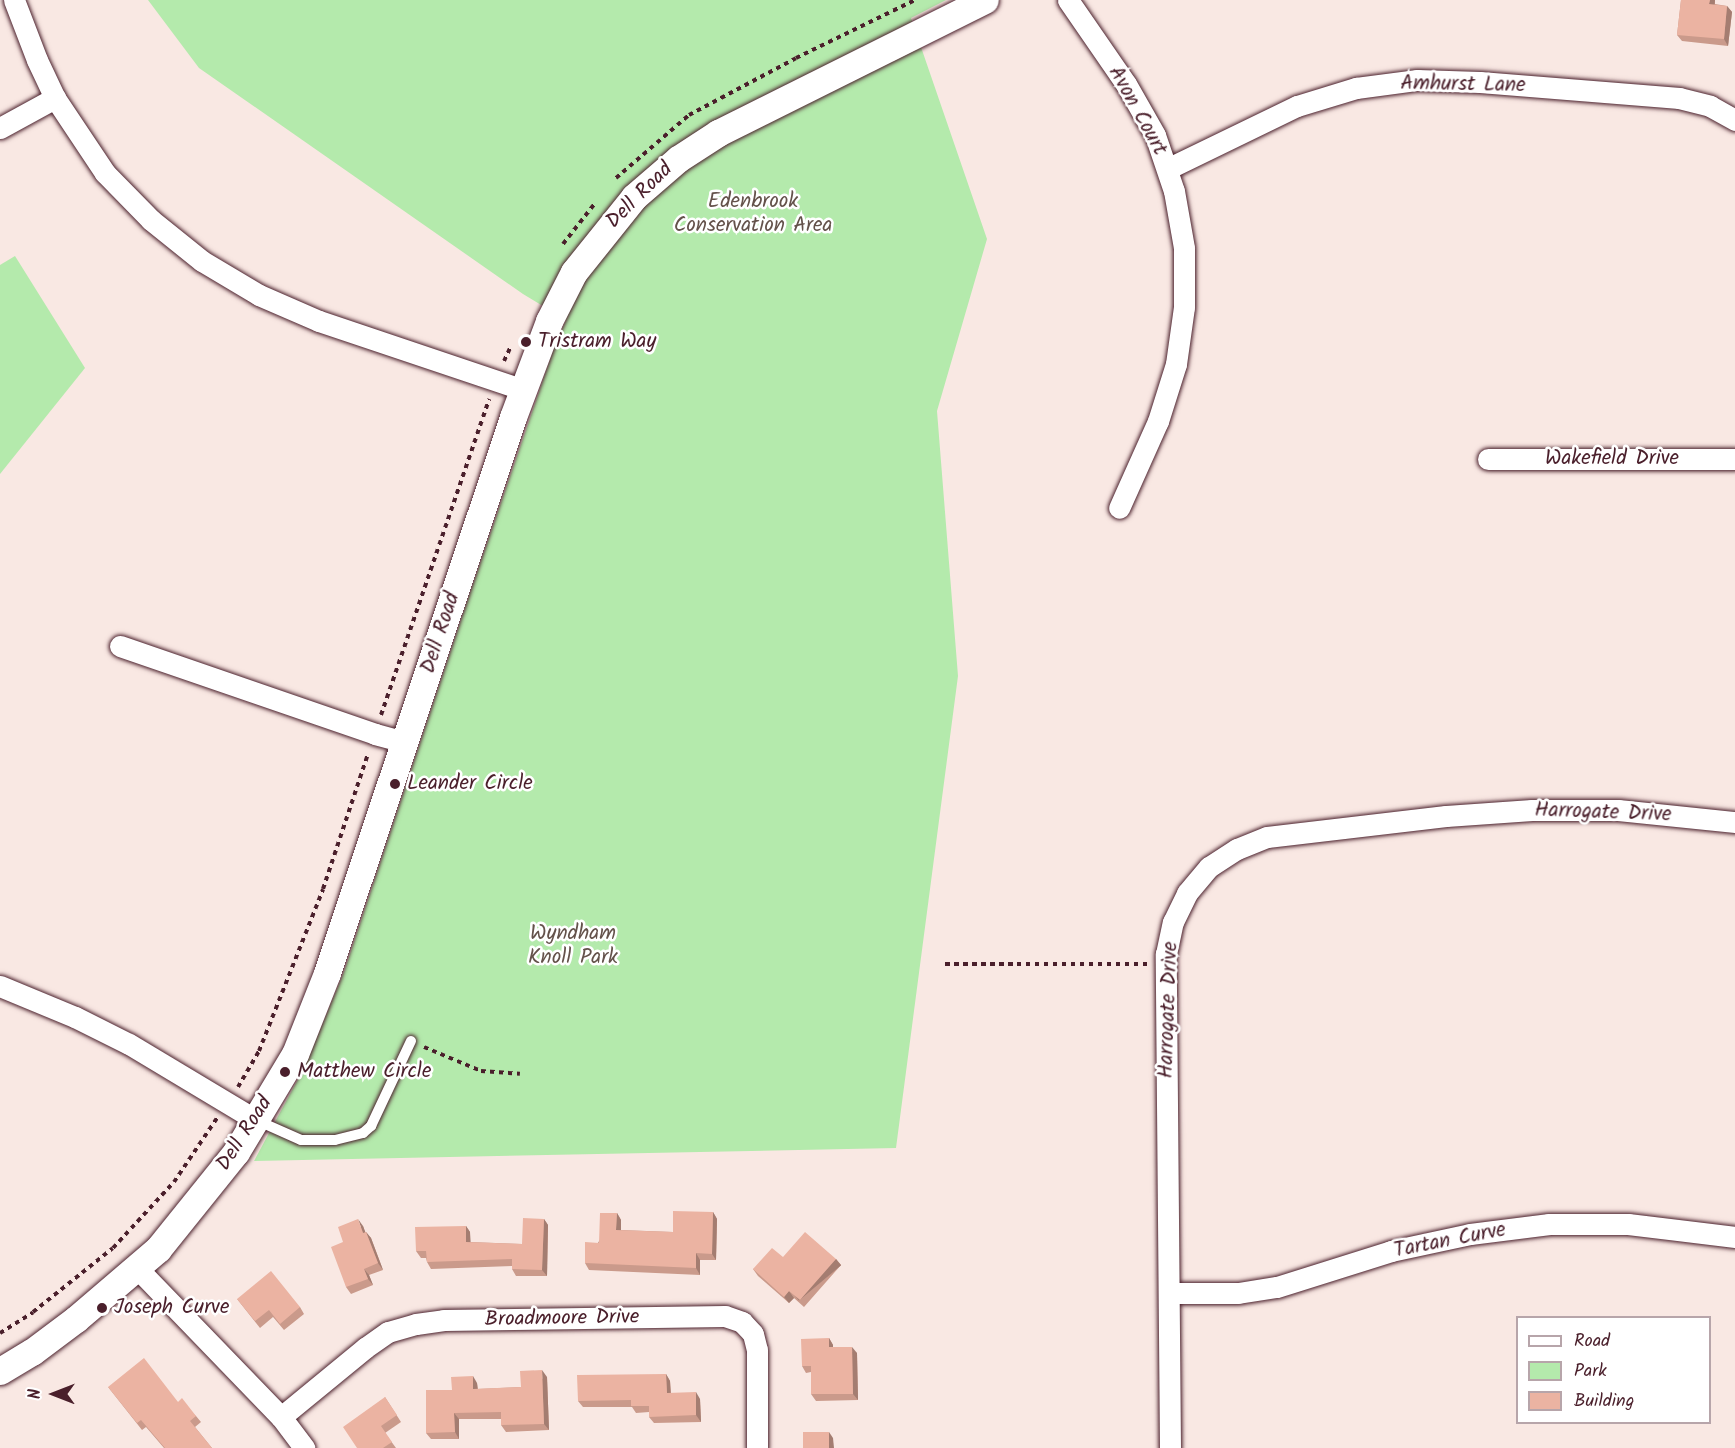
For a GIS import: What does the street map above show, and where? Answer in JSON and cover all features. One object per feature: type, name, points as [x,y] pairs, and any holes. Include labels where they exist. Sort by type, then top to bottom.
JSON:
[{"type":"street","points":[[14,0],[37,60],[55,98],[105,173],[151,220],[202,261],[259,295],[319,321],[524,390]]},
{"type":"street","name":"Dell Road","points":[[0,1371],[32,1352],[67,1325],[137,1268],[182,1223],[236,1152],[295,1054],[327,973],[524,390],[549,321],[574,272],[606,229],[634,197],[678,159],[718,133],[985,0]]},
{"type":"street","name":"Avon Court","points":[[1068,0],[1126,84],[1155,135],[1174,191],[1184,248],[1184,307],[1176,364],[1158,421],[1119,508]]},
{"type":"street","name":"Amhurst Lane","points":[[1167,169],[1296,106],[1356,88],[1417,80],[1480,82],[1679,98],[1710,106],[1735,120]]},
{"type":"street","points":[[0,128],[55,98]]},
{"type":"street","name":"Wakefield Drive","points":[[1488,459],[1735,459]]},
{"type":"street","points":[[120,646],[375,734],[405,742]]},
{"type":"street","name":"Harrogate Drive","points":[[1170,1448],[1166,964],[1173,922],[1187,893],[1209,867],[1237,849],[1268,837],[1446,816],[1532,810],[1618,810],[1735,822]]},
{"type":"street","points":[[0,986],[75,1017],[129,1044],[256,1120]]},
{"type":"street","name":"Tartan Curve","points":[[1168,1293],[1238,1293],[1277,1287],[1391,1251],[1470,1233],[1549,1224],[1628,1224],[1735,1237]]},
{"type":"street","points":[[137,1268],[164,1293],[282,1417],[304,1448]]},
{"type":"street","name":"Broadmoore Drive","points":[[282,1417],[365,1348],[388,1332],[416,1324],[444,1320],[725,1316],[742,1322],[753,1334],[757,1350],[757,1448]]},
{"type":"lane","points":[[256,1120],[301,1140],[335,1140],[363,1133],[370,1126],[411,1041]]},
{"type":"path","points":[[945,964],[1166,964]]},
{"type":"path","points":[[411,1041],[481,1071],[520,1074]]},
{"type":"green space","points":[[148,0],[946,0],[911,18],[987,239],[937,411],[958,676],[896,1148],[254,1161],[305,1066],[344,972],[466,605],[553,351],[566,320],[523,294],[199,68]]},
{"type":"green space","points":[[15,256],[85,368],[0,474],[0,265]]},
{"type":"building","points":[[1681,0],[1710,0],[1709,4],[1727,6],[1724,39],[1677,35]]},
{"type":"building","points":[[673,1211],[713,1212],[712,1254],[696,1253],[696,1268],[585,1263],[585,1242],[599,1243],[600,1213],[617,1213],[616,1230],[673,1232]]},
{"type":"building","points":[[523,1218],[544,1219],[542,1270],[512,1269],[512,1259],[427,1262],[426,1251],[416,1251],[415,1227],[466,1226],[466,1242],[522,1244]]},
{"type":"building","points":[[358,1219],[363,1233],[366,1232],[378,1263],[364,1269],[368,1279],[346,1287],[331,1247],[343,1242],[338,1227]]},
{"type":"building","points":[[805,1232],[836,1259],[800,1300],[789,1291],[784,1297],[753,1269],[772,1248],[783,1257]]},
{"type":"building","points":[[271,1271],[300,1307],[280,1324],[269,1310],[255,1321],[237,1299]]},
{"type":"building","points":[[829,1338],[829,1347],[852,1347],[853,1394],[811,1394],[811,1366],[802,1366],[801,1339]]},
{"type":"building","points":[[144,1358],[178,1402],[182,1398],[196,1416],[190,1421],[212,1448],[165,1448],[141,1420],[137,1423],[108,1387]]},
{"type":"building","points":[[542,1370],[544,1424],[501,1425],[501,1412],[454,1413],[455,1432],[426,1433],[426,1390],[452,1390],[451,1377],[473,1376],[473,1389],[521,1387],[520,1371]]},
{"type":"building","points":[[666,1374],[667,1393],[696,1392],[696,1415],[649,1417],[649,1406],[631,1406],[631,1400],[578,1401],[577,1375]]},
{"type":"building","points":[[385,1397],[397,1415],[381,1426],[392,1442],[383,1448],[357,1448],[343,1427]]},
{"type":"building","points":[[803,1432],[829,1432],[829,1448],[803,1448]]},
{"type":"place","name":"Tristram Way","points":[[526,342]]},
{"type":"place","name":"Leander Circle","points":[[395,784]]},
{"type":"place","name":"Matthew Circle","points":[[285,1072]]},
{"type":"place","name":"Joseph Curve","points":[[102,1308]]},
{"type":"park label","name":"Edenbrook Conservation Area","points":[[753,214]]},
{"type":"park label","name":"Wyndham Knoll Park","points":[[573,946]]}]
